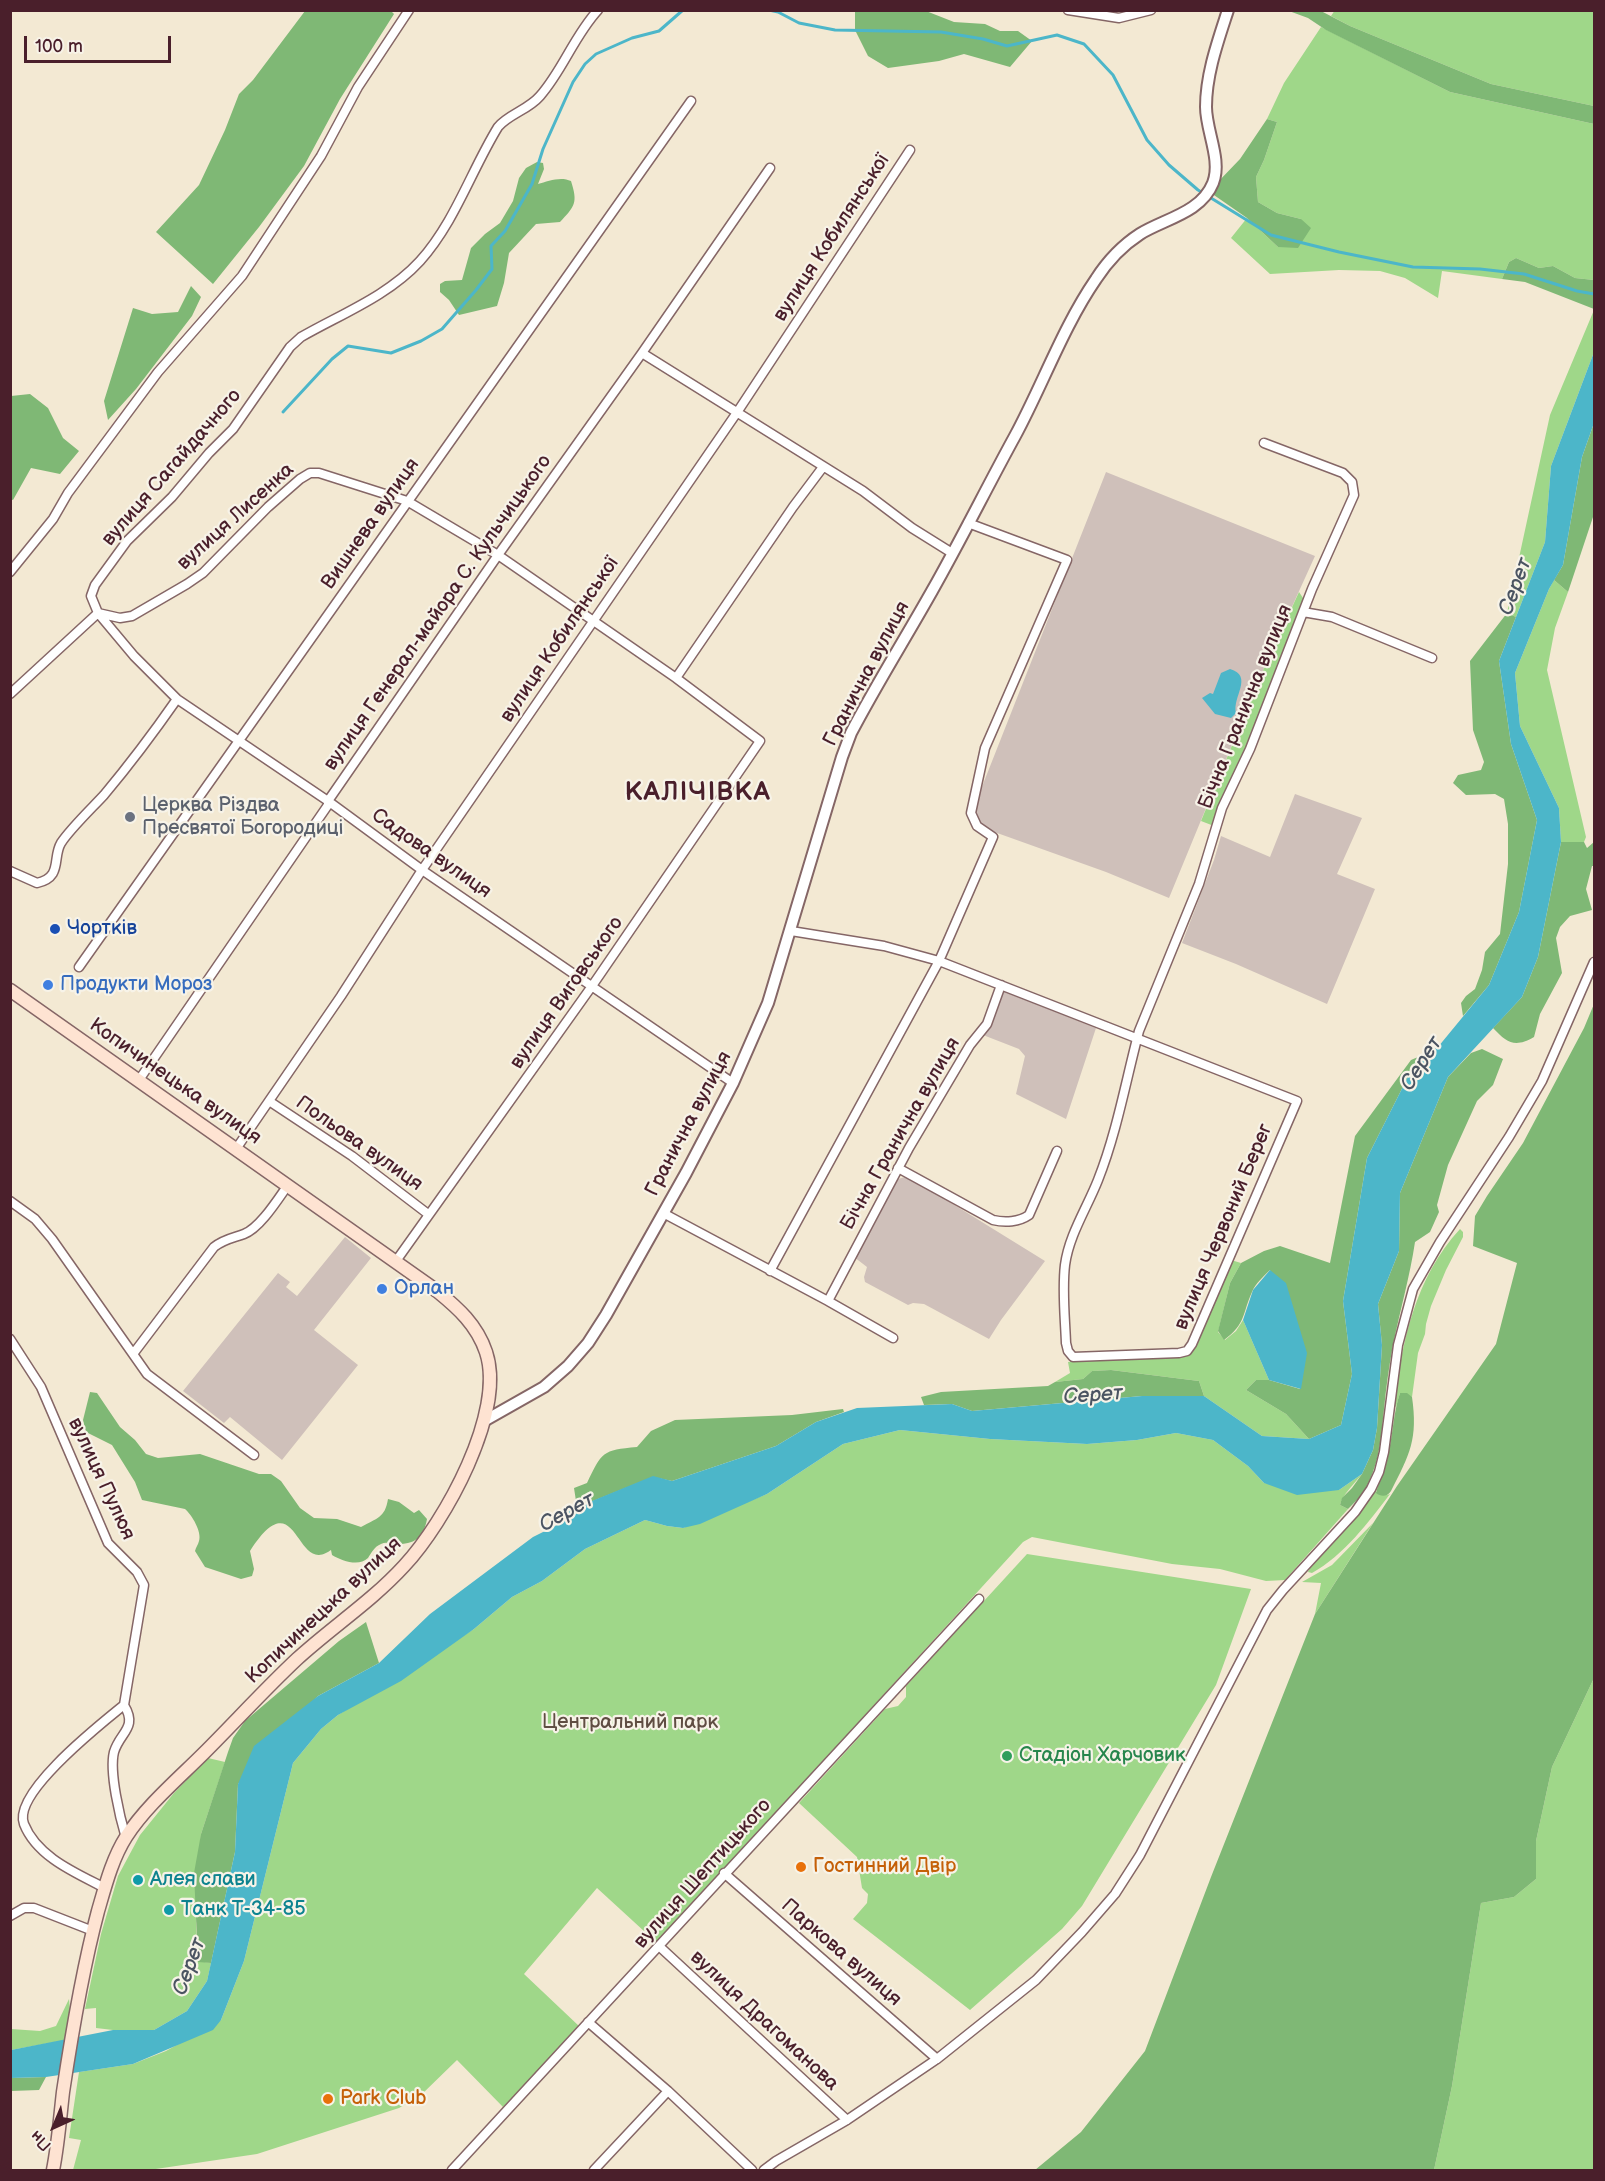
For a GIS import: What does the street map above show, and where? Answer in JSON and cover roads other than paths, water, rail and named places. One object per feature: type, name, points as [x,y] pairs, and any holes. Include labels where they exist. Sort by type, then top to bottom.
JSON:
[{"type":"main road","name":"Копичинецька вулиця","points":[[10,990],[396,1261],[449,1301],[466,1316],[477,1332],[486,1351],[491,1379],[484,1421],[474,1451],[432,1532],[415,1554],[394,1576],[297,1659],[169,1788],[126,1838],[105,1888],[93,1931],[76,2011],[52,2170]]},
{"type":"street","points":[[10,572],[53,519],[68,493],[158,372],[242,276],[321,156],[358,87],[409,10]]},
{"type":"street","name":"вулиця Сагайдачного","points":[[98,613],[91,593],[127,541],[172,497],[209,453],[233,429],[257,397],[279,360],[294,342],[385,290],[419,262],[460,201],[498,127],[540,96],[579,33],[598,10]]},
{"type":"street","points":[[1068,10],[1119,18],[1151,10]]},
{"type":"street","name":"Гранична вулиця","points":[[484,1421],[544,1387],[577,1356],[593,1337],[733,1083],[768,1003],[846,744],[952,553],[1099,274],[1118,252],[1137,236],[1188,210],[1203,197],[1213,183],[1215,161],[1206,101],[1214,58],[1228,10]]},
{"type":"street","name":"Вишнева вулиця","points":[[79,967],[109,928],[238,741],[691,101]]},
{"type":"street","name":"вулиця Кобилянської","points":[[236,1149],[341,996],[422,870],[738,411],[910,150]]},
{"type":"street","name":"вулиця Генерал-майора С. Кульчицького","points":[[139,1080],[498,555],[770,168]]},
{"type":"street","points":[[642,353],[863,491],[912,528],[952,553]]},
{"type":"street","name":"Бічна Гранична вулиця","points":[[1137,1038],[1199,884],[1222,808],[1250,748],[1303,612],[1351,503],[1354,486],[1351,479],[1338,471],[1264,443]]},
{"type":"street","points":[[676,678],[787,515],[823,467]]},
{"type":"street","name":"вулиця Лисенка","points":[[98,613],[120,618],[132,616],[204,573],[268,507],[306,475],[319,473],[407,501],[498,555],[676,678],[760,741]]},
{"type":"street","points":[[770,1271],[939,961],[993,837],[976,826],[971,813],[988,739],[1010,694],[1067,560],[968,523]]},
{"type":"street","points":[[1303,612],[1332,617],[1432,658]]},
{"type":"street","points":[[10,694],[98,613]]},
{"type":"street","name":"Садова вулиця","points":[[98,613],[134,656],[177,699],[328,801],[422,870],[733,1083]]},
{"type":"street","points":[[10,871],[37,883],[49,878],[56,867],[60,844],[151,736],[177,699]]},
{"type":"street","name":"вулиця Виговського","points":[[396,1261],[506,1109],[760,741]]},
{"type":"street","points":[[791,931],[884,946],[939,961],[1137,1038]]},
{"type":"street","points":[[764,2170],[847,2120],[936,2059],[1036,1980],[1109,1901],[1128,1874],[1159,1820],[1268,1610],[1283,1590],[1361,1504],[1371,1489],[1384,1452],[1398,1345],[1413,1289],[1440,1242],[1533,1098],[1551,1064],[1594,962]]},
{"type":"street","name":"Бічна Гранична вулиця","points":[[828,1300],[898,1168],[970,1045],[987,1024],[1001,985]]},
{"type":"street","name":"вулиця Червоний Берег","points":[[1137,1038],[1297,1101],[1189,1348],[1179,1353],[1073,1357],[1068,1352],[1066,1343],[1065,1262],[1071,1241],[1102,1169],[1133,1062],[1137,1038]]},
{"type":"street","name":"Польова вулиця","points":[[269,1101],[352,1156],[428,1214]]},
{"type":"street","points":[[898,1168],[988,1217],[1007,1222],[1029,1215],[1058,1151]]},
{"type":"street","points":[[133,1354],[214,1247],[231,1237],[245,1234],[261,1220],[288,1185]]},
{"type":"street","points":[[10,1201],[35,1219],[52,1239],[147,1374],[254,1455]]},
{"type":"street","points":[[663,1213],[828,1300],[893,1338]]},
{"type":"street","name":"вулиця Пулюя","points":[[10,1339],[41,1387],[108,1543],[137,1572],[144,1585],[124,1705],[130,1715],[130,1724],[115,1751],[114,1761],[117,1799],[126,1838]]},
{"type":"street","name":"вулиця Шептицького","points":[[452,2170],[979,1599]]},
{"type":"street","points":[[105,1888],[62,1866],[45,1852],[24,1825],[22,1817],[39,1785],[54,1765],[124,1705]]},
{"type":"street","name":"Паркова вулиця","points":[[724,1873],[936,2059]]},
{"type":"street","points":[[10,1916],[24,1908],[34,1908],[93,1931]]},
{"type":"street","name":"вулиця Драгоманова","points":[[660,1947],[847,2120]]},
{"type":"street","points":[[588,2022],[668,2091],[752,2170]]},
{"type":"street","points":[[594,2170],[668,2091]]},
{"type":"water","name":"Серет","points":[[1594,352],[1594,423],[1582,457],[1563,565],[1549,589],[1515,673],[1520,726],[1559,808],[1561,842],[1538,957],[1522,997],[1448,1077],[1400,1193],[1399,1251],[1378,1304],[1382,1345],[1377,1428],[1373,1450],[1362,1474],[1339,1490],[1297,1495],[1264,1483],[1248,1466],[1213,1440],[1176,1433],[1137,1440],[1087,1444],[990,1439],[900,1430],[843,1444],[767,1494],[700,1524],[683,1528],[645,1520],[585,1549],[542,1581],[512,1597],[474,1629],[401,1681],[338,1715],[321,1729],[293,1763],[244,1961],[221,2020],[213,2030],[133,2064],[46,2077],[11,2078],[11,2050],[113,2030],[154,2030],[187,2011],[207,1981],[235,1852],[238,1784],[254,1746],[318,1696],[379,1663],[430,1614],[533,1537],[559,1524],[570,1510],[653,1476],[672,1481],[776,1446],[816,1422],[857,1408],[952,1404],[972,1411],[1142,1396],[1204,1396],[1262,1436],[1309,1439],[1341,1425],[1352,1374],[1343,1301],[1367,1158],[1418,1057],[1438,1047],[1489,985],[1519,912],[1537,820],[1511,744],[1499,661],[1545,542],[1551,466]]},
{"type":"water","points":[[1230,669],[1237,672],[1241,682],[1236,713],[1231,718],[1215,714],[1202,698],[1210,693],[1213,694],[1221,673]]},
{"type":"water","points":[[1270,1270],[1286,1283],[1307,1353],[1301,1389],[1269,1380],[1243,1320],[1253,1290]]},
{"type":"waterway","points":[[283,412],[332,359],[348,346],[391,353],[421,341],[442,329],[492,269],[491,246],[505,231],[532,184],[543,149],[573,82],[585,64],[596,54],[632,38],[659,31],[683,10]]},
{"type":"waterway","points":[[769,10],[799,23],[835,30],[941,32],[983,39],[1007,46],[1057,35],[1084,44],[1113,75],[1147,140],[1169,165],[1198,190],[1271,235],[1413,267],[1480,269],[1524,274],[1594,294]]},
{"type":"place","name":"Церква Різдва Пресвятої Богородиці","points":[[130,817]]},
{"type":"place","name":"Чортків","points":[[55,929]]},
{"type":"place","name":"Продукти Мороз","points":[[48,985]]},
{"type":"place","name":"Орлан","points":[[382,1289]]},
{"type":"place","name":"Стадіон Харчовик","points":[[1007,1756]]},
{"type":"place","name":"Гостинний Двір","points":[[801,1867]]},
{"type":"place","name":"Алея слави","points":[[138,1880]]},
{"type":"place","name":"Танк Т-34-85","points":[[169,1910]]},
{"type":"place","name":"Park Club","points":[[328,2099]]},
{"type":"district","name":"КАЛІЧІВКА","points":[[698,793]]},
{"type":"park label","name":"Центральний парк","points":[[630,1723]]}]
